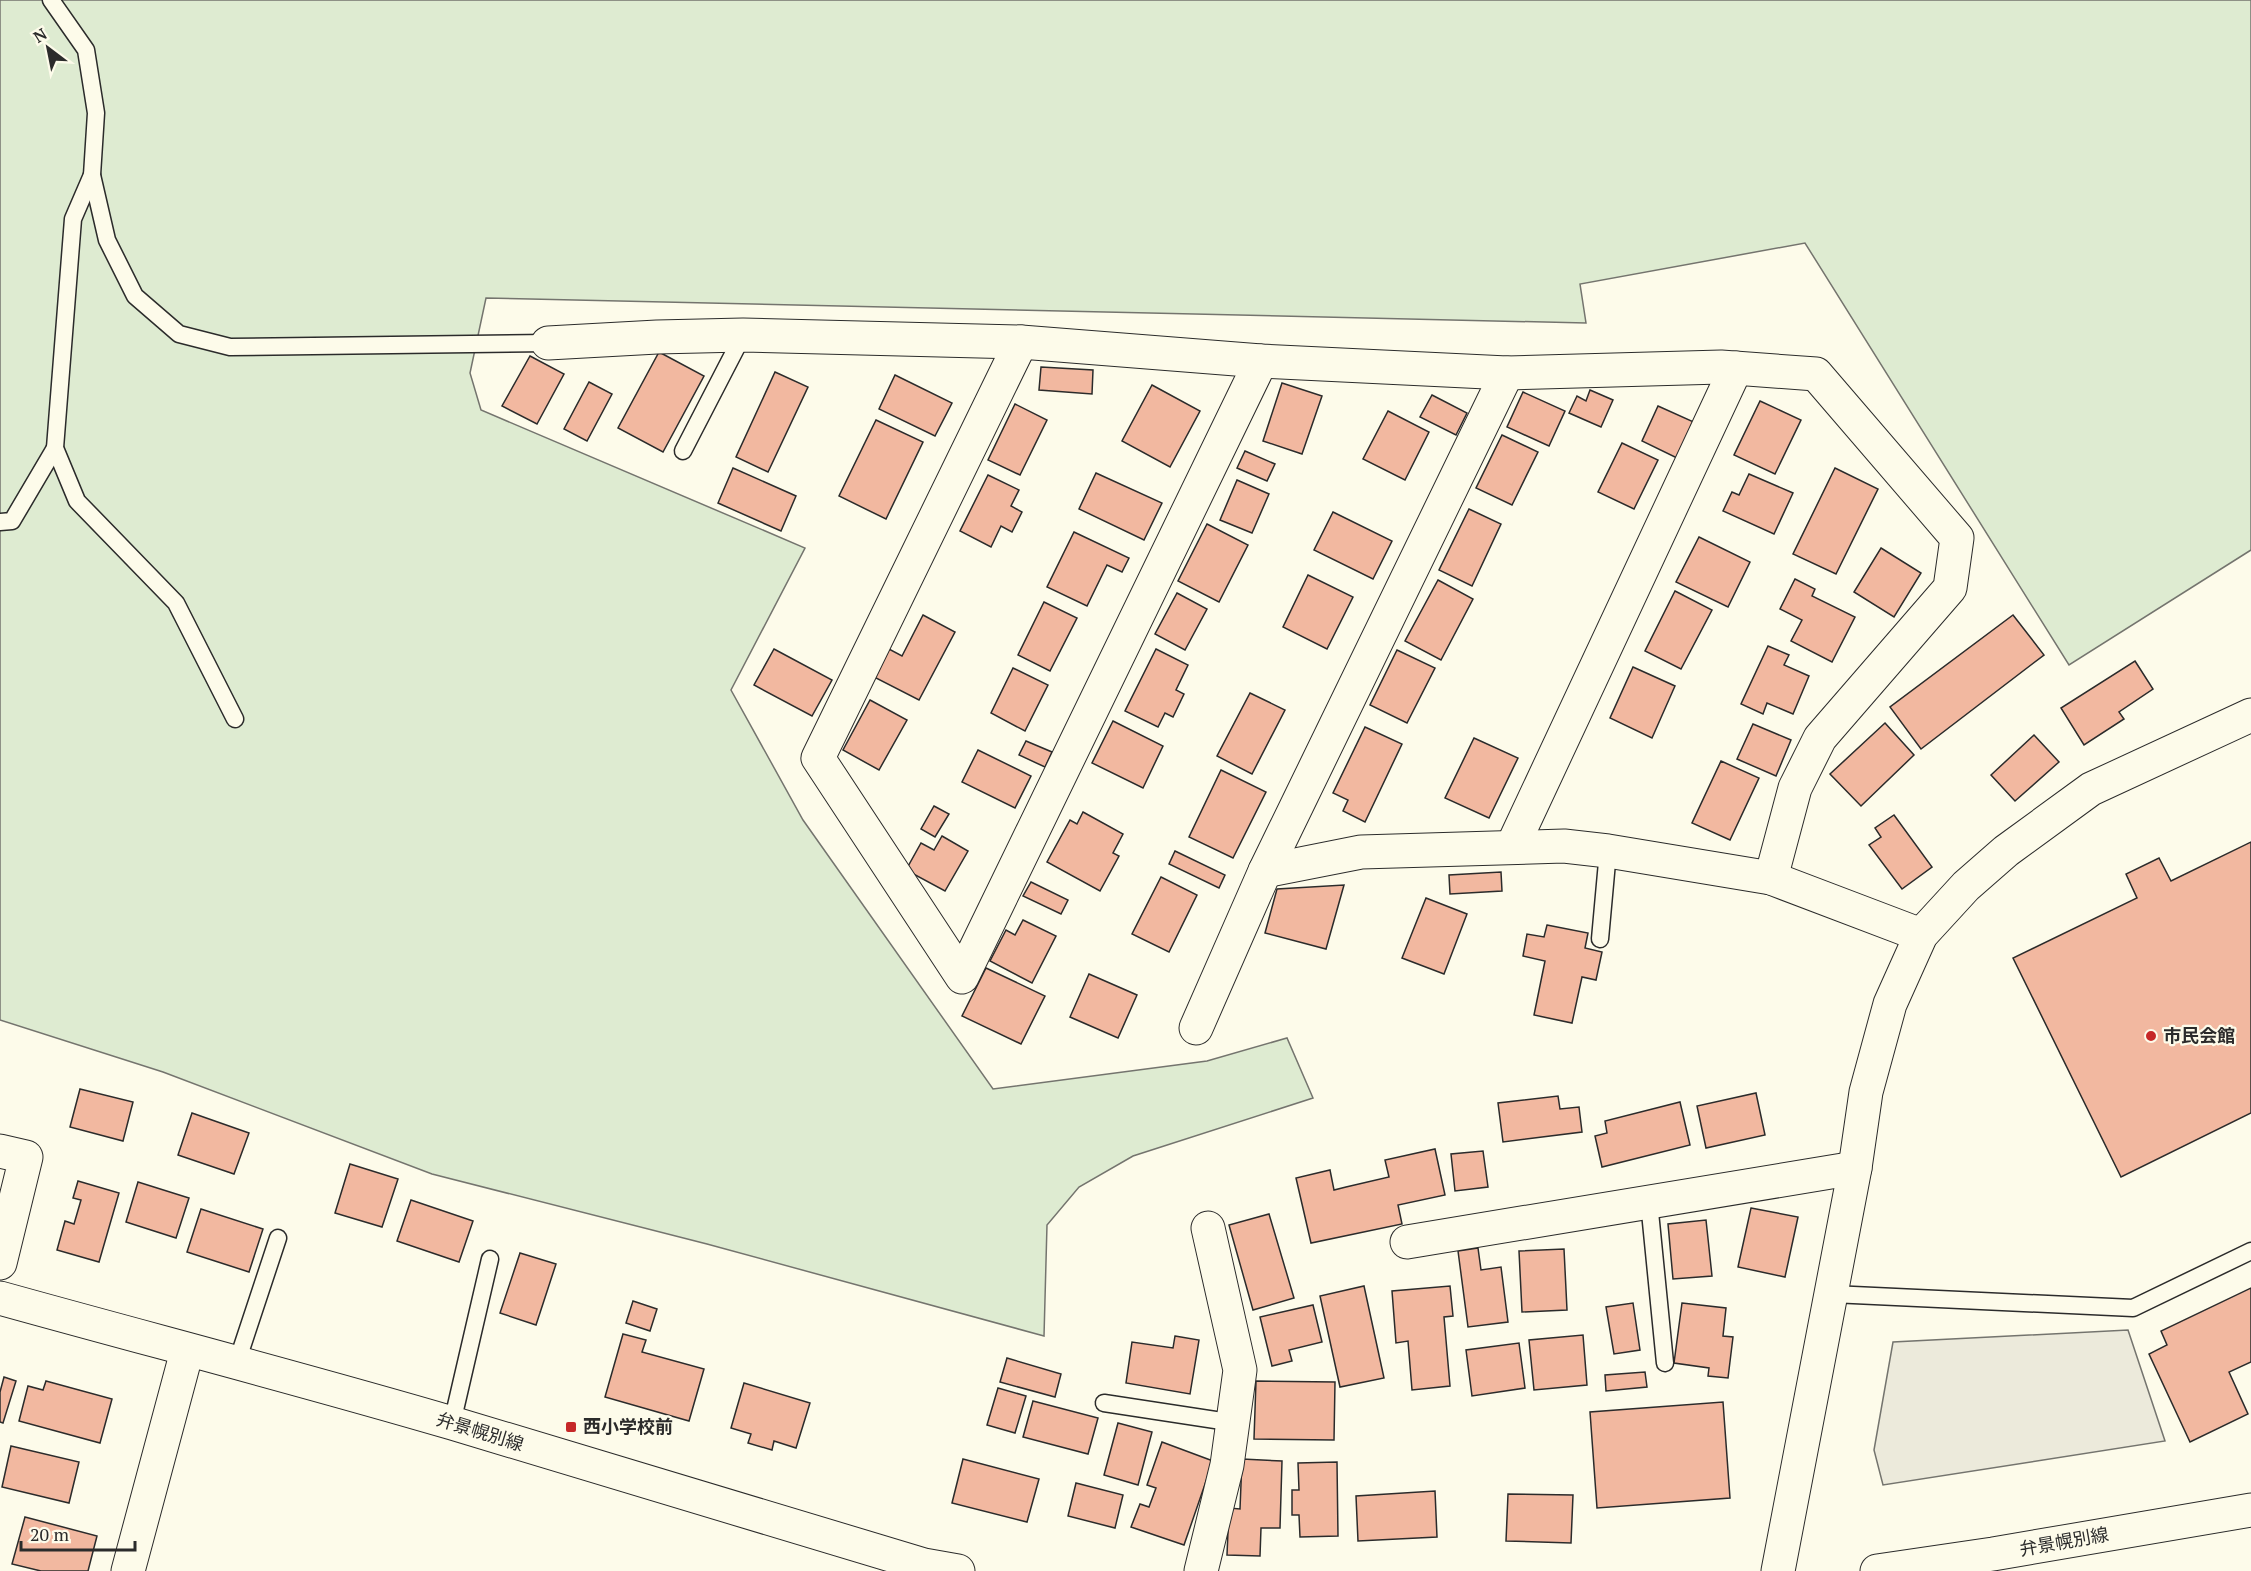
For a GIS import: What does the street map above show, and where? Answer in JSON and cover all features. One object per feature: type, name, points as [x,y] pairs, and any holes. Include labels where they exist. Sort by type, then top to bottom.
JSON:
[{"type":"street","points":[[548,343],[743,335],[1020,342],[1261,361],[1507,373],[1736,369],[1816,374],[1957,538],[1950,588],[1820,738],[1794,788],[1772,878]]},
{"type":"street","points":[[1020,342],[818,758],[962,977],[1261,361]]},
{"type":"street","points":[[1512,847],[1736,369]]},
{"type":"street","points":[[1196,1028],[1265,871],[1507,373]]},
{"type":"street","points":[[1778,1571],[1832,1294],[1866,1092],[1890,1004],[1921,935],[1966,886],[2006,851],[2091,789],[2251,715]]},
{"type":"street","points":[[1265,871],[1361,852],[1564,846],[1772,878],[1921,935]]},
{"type":"street","points":[[0,1151],[26,1157],[0,1263]]},
{"type":"street","points":[[1407,1242],[1855,1168]]},
{"type":"street","points":[[1201,1571],[1227,1465],[1240,1370],[1208,1228]]},
{"type":"street","name":"弁景幌別線","points":[[0,1299],[187,1351],[237,1362],[452,1423],[924,1565],[958,1571]]},
{"type":"street","points":[[128,1571],[187,1351]]},
{"type":"street","name":"弁景幌別線","points":[[1877,1571],[1997,1562],[2251,1510]]},
{"type":"lane","points":[[51,0],[86,50],[96,114],[92,175],[108,240],[135,297],[179,334],[230,347],[548,343]]},
{"type":"lane","points":[[0,522],[12,521],[55,448],[73,219],[92,175]]},
{"type":"lane","points":[[683,451],[743,335]]},
{"type":"lane","points":[[55,448],[77,501],[176,603],[235,719]]},
{"type":"lane","points":[[1600,939],[1608,851]]},
{"type":"lane","points":[[1649,1202],[1665,1363]]},
{"type":"lane","points":[[237,1362],[278,1238]]},
{"type":"lane","points":[[1832,1294],[2133,1308],[2251,1251]]},
{"type":"lane","points":[[452,1423],[490,1258]]},
{"type":"lane","points":[[1104,1403],[1234,1423]]},
{"type":"green space","points":[[0,0],[2251,0],[2251,550],[2069,665],[1805,243],[1580,284],[1586,323],[486,298],[470,373],[481,410],[805,548],[731,690],[803,820],[993,1089],[1207,1061],[1287,1038],[1313,1098],[1133,1156],[1079,1187],[1047,1225],[1044,1336],[707,1244],[432,1174],[163,1072],[0,1020]]},
{"type":"shaded area","points":[[2128,1330],[2165,1441],[1883,1485],[1874,1450],[1893,1342]]},
{"type":"building","points":[[659,352],[704,376],[663,452],[618,428]]},
{"type":"building","points":[[530,356],[564,374],[537,424],[502,406]]},
{"type":"building","points":[[1041,367],[1093,370],[1092,394],[1039,390]]},
{"type":"building","points":[[775,372],[808,387],[768,472],[736,457]]},
{"type":"building","points":[[895,375],[952,403],[935,436],[879,409]]},
{"type":"building","points":[[589,382],[612,394],[587,441],[564,429]]},
{"type":"building","points":[[1282,383],[1322,396],[1302,454],[1263,441]]},
{"type":"building","points":[[1152,385],[1200,411],[1170,467],[1122,441]]},
{"type":"building","points":[[1590,390],[1613,400],[1601,427],[1569,413],[1577,396],[1586,401]]},
{"type":"building","points":[[1523,392],[1565,411],[1549,446],[1507,427]]},
{"type":"building","points":[[1432,395],[1467,413],[1456,435],[1420,417]]},
{"type":"building","points":[[1760,401],[1801,420],[1775,474],[1734,455]]},
{"type":"building","points":[[1015,404],[1047,420],[1020,475],[988,460]]},
{"type":"building","points":[[1658,406],[1696,423],[1679,459],[1642,441]]},
{"type":"building","points":[[1388,411],[1429,432],[1405,480],[1363,459]]},
{"type":"building","points":[[876,420],[923,442],[886,519],[839,496]]},
{"type":"building","points":[[1502,435],[1538,452],[1512,505],[1476,488]]},
{"type":"building","points":[[1622,443],[1658,460],[1634,509],[1598,492]]},
{"type":"building","points":[[1245,451],[1275,464],[1267,481],[1237,468]]},
{"type":"building","points":[[733,468],[796,496],[781,531],[718,503]]},
{"type":"building","points":[[1835,468],[1878,489],[1836,574],[1793,554]]},
{"type":"building","points":[[1096,473],[1162,503],[1144,540],[1079,509]]},
{"type":"building","points":[[1749,474],[1793,493],[1774,534],[1723,511],[1732,492],[1739,495]]},
{"type":"building","points":[[988,475],[1019,490],[1011,506],[1022,512],[1012,532],[1001,526],[991,547],[960,531]]},
{"type":"building","points":[[1237,480],[1269,494],[1252,533],[1220,520]]},
{"type":"building","points":[[1469,509],[1501,524],[1472,586],[1439,570]]},
{"type":"building","points":[[1333,512],[1392,541],[1373,579],[1314,550]]},
{"type":"building","points":[[1207,524],[1248,545],[1219,602],[1178,581]]},
{"type":"building","points":[[1074,532],[1129,558],[1122,572],[1107,565],[1087,606],[1047,587]]},
{"type":"building","points":[[1699,537],[1750,562],[1728,607],[1676,582]]},
{"type":"building","points":[[1881,548],[1921,573],[1894,617],[1854,592]]},
{"type":"building","points":[[1308,575],[1353,597],[1327,649],[1283,627]]},
{"type":"building","points":[[1795,579],[1815,589],[1812,596],[1855,617],[1832,662],[1791,641],[1802,620],[1780,609]]},
{"type":"building","points":[[1438,580],[1473,599],[1441,660],[1405,641]]},
{"type":"building","points":[[1675,591],[1712,610],[1681,669],[1645,651]]},
{"type":"building","points":[[1177,593],[1207,609],[1185,650],[1155,634]]},
{"type":"building","points":[[1044,602],[1077,618],[1050,671],[1018,655]]},
{"type":"building","points":[[923,615],[955,632],[919,700],[874,677],[889,649],[902,656]]},
{"type":"building","points":[[2013,615],[2044,655],[1921,749],[1890,707]]},
{"type":"building","points":[[1768,646],[1789,655],[1784,665],[1809,676],[1793,714],[1767,703],[1763,714],[1741,704]]},
{"type":"building","points":[[774,649],[832,680],[812,716],[754,685]]},
{"type":"building","points":[[1156,649],[1188,665],[1176,690],[1184,694],[1173,717],[1165,713],[1158,727],[1125,711]]},
{"type":"building","points":[[1397,650],[1435,668],[1407,723],[1370,705]]},
{"type":"building","points":[[2135,661],[2153,689],[2119,712],[2124,719],[2084,745],[2061,708]]},
{"type":"building","points":[[1633,667],[1675,686],[1652,738],[1610,718]]},
{"type":"building","points":[[1013,668],[1048,685],[1025,731],[991,713]]},
{"type":"building","points":[[1250,693],[1285,710],[1252,774],[1217,756]]},
{"type":"building","points":[[870,700],[907,720],[879,770],[843,750]]},
{"type":"building","points":[[1113,721],[1163,746],[1143,788],[1092,763]]},
{"type":"building","points":[[1885,723],[1914,755],[1861,806],[1830,774]]},
{"type":"building","points":[[1753,724],[1791,740],[1776,776],[1737,759]]},
{"type":"building","points":[[1365,727],[1402,744],[1365,822],[1343,811],[1348,800],[1333,793]]},
{"type":"building","points":[[2034,735],[2059,762],[2015,801],[1991,775]]},
{"type":"building","points":[[1474,738],[1518,758],[1489,818],[1445,798]]},
{"type":"building","points":[[1026,741],[1052,752],[1045,767],[1019,755]]},
{"type":"building","points":[[978,750],[1031,776],[1015,808],[962,782]]},
{"type":"building","points":[[1721,761],[1759,778],[1730,840],[1692,823]]},
{"type":"building","points":[[1221,770],[1266,792],[1233,858],[1189,837]]},
{"type":"building","points":[[934,806],[949,814],[935,837],[921,829]]},
{"type":"building","points":[[1083,812],[1123,834],[1113,853],[1119,856],[1100,891],[1047,862],[1070,820],[1077,824]]},
{"type":"building","points":[[1894,815],[1932,867],[1902,889],[1869,845],[1881,837],[1875,828]]},
{"type":"building","points":[[942,836],[968,851],[945,891],[906,870],[921,843],[934,850]]},
{"type":"building","name":"市民会館","points":[[2251,842],[2251,1113],[2121,1177],[2013,958],[2137,898],[2126,874],[2159,858],[2171,881]]},
{"type":"building","points":[[1175,851],[1225,875],[1219,888],[1169,864]]},
{"type":"building","points":[[1501,872],[1502,891],[1450,894],[1449,875]]},
{"type":"building","points":[[1161,877],[1197,895],[1169,952],[1132,934]]},
{"type":"building","points":[[1031,882],[1068,900],[1061,914],[1023,896]]},
{"type":"building","points":[[1344,885],[1326,949],[1265,933],[1277,889]]},
{"type":"building","points":[[1426,898],[1467,914],[1444,974],[1402,958]]},
{"type":"building","points":[[1023,920],[1056,936],[1032,983],[990,961],[1006,930],[1015,935]]},
{"type":"building","points":[[1547,925],[1588,933],[1585,948],[1602,952],[1596,980],[1582,977],[1572,1023],[1534,1015],[1545,961],[1523,956],[1527,934],[1544,937]]},
{"type":"building","points":[[986,968],[1045,996],[1021,1044],[962,1016]]},
{"type":"building","points":[[1089,974],[1137,995],[1118,1038],[1070,1017]]},
{"type":"building","points":[[80,1089],[133,1102],[123,1141],[70,1127]]},
{"type":"building","points":[[1756,1093],[1765,1135],[1706,1148],[1697,1106]]},
{"type":"building","points":[[1558,1096],[1560,1109],[1579,1107],[1582,1132],[1503,1142],[1498,1103]]},
{"type":"building","points":[[1680,1102],[1690,1145],[1602,1167],[1595,1136],[1607,1133],[1605,1121]]},
{"type":"building","points":[[192,1113],[249,1133],[234,1174],[178,1155]]},
{"type":"building","points":[[1435,1149],[1445,1195],[1398,1205],[1402,1224],[1311,1243],[1296,1178],[1330,1170],[1334,1190],[1389,1177],[1385,1160]]},
{"type":"building","points":[[1483,1151],[1488,1187],[1455,1191],[1451,1154]]},
{"type":"building","points":[[350,1164],[398,1179],[382,1227],[335,1213]]},
{"type":"building","points":[[78,1181],[119,1193],[99,1262],[57,1250],[65,1221],[74,1224],[81,1200],[73,1198]]},
{"type":"building","points":[[138,1182],[189,1198],[176,1238],[126,1222]]},
{"type":"building","points":[[411,1200],[473,1221],[459,1262],[397,1241]]},
{"type":"building","points":[[1751,1208],[1798,1217],[1785,1277],[1738,1267]]},
{"type":"building","points":[[201,1209],[263,1229],[249,1272],[187,1252]]},
{"type":"building","points":[[1269,1214],[1294,1298],[1253,1310],[1229,1225]]},
{"type":"building","points":[[1706,1220],[1712,1276],[1673,1279],[1668,1224]]},
{"type":"building","points":[[1478,1248],[1481,1270],[1501,1267],[1508,1322],[1468,1327],[1458,1251]]},
{"type":"building","points":[[1564,1249],[1567,1310],[1522,1312],[1519,1251]]},
{"type":"building","points":[[520,1253],[556,1264],[536,1325],[500,1313]]},
{"type":"building","points":[[1364,1286],[1384,1378],[1340,1387],[1320,1296]]},
{"type":"building","points":[[1450,1286],[1453,1316],[1444,1317],[1450,1386],[1412,1390],[1408,1341],[1396,1343],[1392,1291]]},
{"type":"building","points":[[2251,1288],[2251,1362],[2229,1372],[2248,1414],[2190,1442],[2149,1354],[2167,1345],[2161,1331]]},
{"type":"building","points":[[633,1301],[657,1309],[650,1331],[626,1323]]},
{"type":"building","points":[[1633,1303],[1640,1350],[1614,1354],[1606,1307]]},
{"type":"building","points":[[1682,1303],[1726,1308],[1723,1336],[1733,1337],[1728,1378],[1708,1376],[1709,1368],[1674,1363]]},
{"type":"building","points":[[1313,1305],[1322,1342],[1289,1350],[1292,1361],[1272,1366],[1260,1317]]},
{"type":"building","points":[[623,1334],[646,1340],[642,1352],[704,1369],[689,1421],[605,1397]]},
{"type":"building","points":[[1583,1335],[1587,1385],[1534,1390],[1529,1340]]},
{"type":"building","points":[[1175,1336],[1199,1340],[1190,1394],[1126,1383],[1132,1342],[1173,1348]]},
{"type":"building","points":[[1519,1343],[1525,1388],[1472,1396],[1466,1350]]},
{"type":"building","points":[[1007,1358],[1061,1374],[1055,1397],[1000,1382]]},
{"type":"building","points":[[1645,1372],[1647,1387],[1606,1391],[1605,1375]]},
{"type":"building","points":[[4,1377],[16,1381],[3,1423],[0,1422],[0,1392]]},
{"type":"building","points":[[46,1381],[112,1399],[100,1443],[19,1421],[28,1386],[43,1390]]},
{"type":"building","points":[[1256,1381],[1335,1382],[1334,1440],[1254,1439]]},
{"type":"building","points":[[744,1383],[810,1403],[796,1448],[774,1441],[772,1450],[748,1443],[751,1434],[731,1428]]},
{"type":"building","points":[[998,1388],[1026,1396],[1015,1433],[987,1425]]},
{"type":"building","points":[[1033,1401],[1098,1418],[1088,1454],[1023,1437]]},
{"type":"building","points":[[1723,1402],[1730,1498],[1597,1508],[1590,1412]]},
{"type":"building","points":[[1118,1423],[1152,1432],[1138,1485],[1104,1475]]},
{"type":"building","points":[[1162,1442],[1213,1461],[1184,1545],[1131,1527],[1140,1504],[1149,1507],[1156,1488],[1147,1485]]},
{"type":"building","points":[[11,1446],[79,1462],[69,1503],[2,1487]]},
{"type":"building","points":[[963,1459],[1039,1479],[1027,1522],[952,1503]]},
{"type":"building","points":[[1242,1459],[1282,1461],[1280,1528],[1261,1528],[1260,1556],[1227,1555],[1229,1508],[1240,1509]]},
{"type":"building","points":[[1337,1462],[1338,1536],[1300,1537],[1299,1515],[1292,1515],[1292,1490],[1299,1490],[1298,1463]]},
{"type":"building","points":[[1076,1483],[1123,1495],[1115,1528],[1068,1516]]},
{"type":"building","points":[[1435,1491],[1437,1537],[1358,1541],[1356,1496]]},
{"type":"building","points":[[1508,1494],[1573,1495],[1571,1543],[1506,1541]]},
{"type":"building","points":[[25,1517],[97,1536],[88,1571],[41,1571],[12,1564]]},
{"type":"place","name":"市民会館","points":[[2151,1036]]},
{"type":"place","name":"西小学校前","points":[[571,1427]]}]
